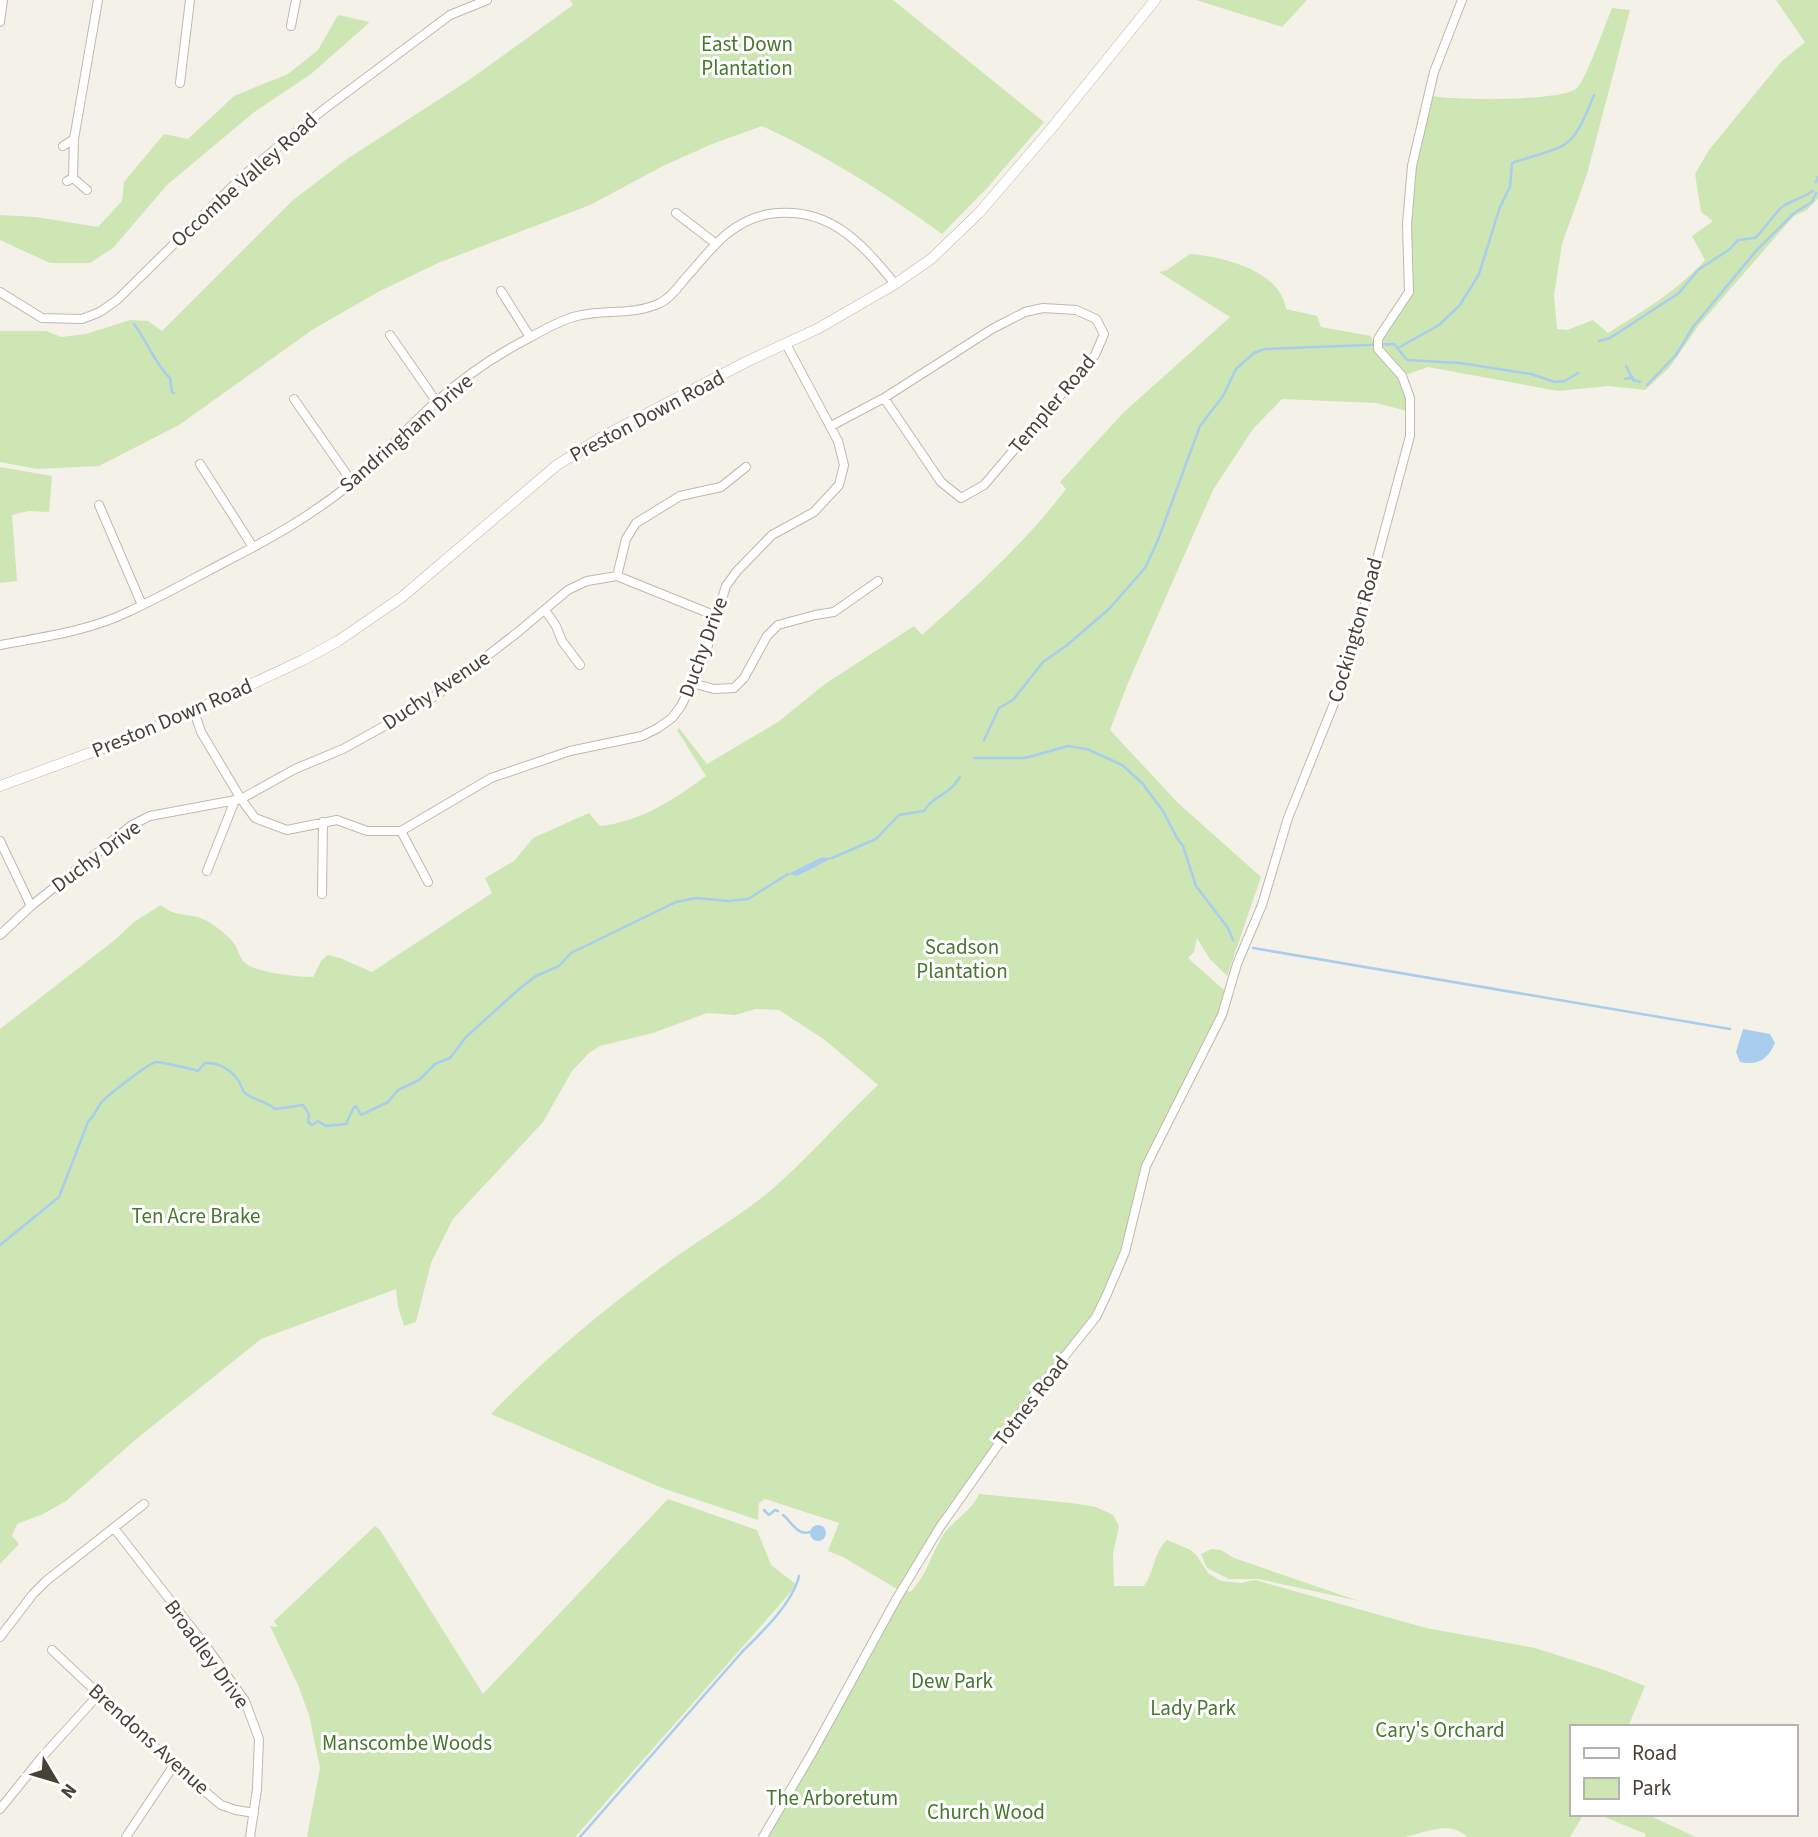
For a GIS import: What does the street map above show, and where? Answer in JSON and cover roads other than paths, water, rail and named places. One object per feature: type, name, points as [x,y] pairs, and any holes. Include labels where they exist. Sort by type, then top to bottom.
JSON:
[{"type":"street","points":[[0,22],[3,0]]},
{"type":"street","points":[[87,190],[70,179],[97,0]]},
{"type":"street","points":[[180,83],[190,0]]},
{"type":"street","points":[[291,26],[296,0]]},
{"type":"street","name":"Occombe Valley Road","points":[[0,292],[42,318],[82,319],[100,312],[117,300],[244,175],[323,110],[450,15],[487,0]]},
{"type":"street","name":"Preston Down Road","points":[[0,786],[125,740],[303,660],[359,628],[425,578],[558,465],[601,437],[786,344],[895,284],[931,259],[979,213],[1155,0]]},
{"type":"street","name":"Cockington Road","points":[[1247,941],[1262,905],[1287,817],[1347,671],[1410,436],[1410,398],[1402,376],[1378,349],[1378,339],[1409,292],[1407,224],[1412,166],[1434,72],[1462,0]]},
{"type":"street","points":[[63,146],[74,139]]},
{"type":"street","name":"Sandringham Drive","points":[[0,645],[78,629],[127,613],[282,533],[352,482],[436,401],[530,337],[578,316],[627,313],[664,302],[715,243],[729,232],[767,214],[801,213],[818,216],[870,252],[895,284]]},
{"type":"street","points":[[676,214],[715,243]]},
{"type":"street","points":[[501,290],[530,337]]},
{"type":"street","name":"Templer Road","points":[[831,426],[884,398],[992,329],[1025,312],[1042,309],[1076,310],[1096,320],[1104,334],[1095,355],[984,485],[961,498],[942,482],[884,398]]},
{"type":"street","points":[[390,335],[436,401]]},
{"type":"street","name":"Duchy Drive","points":[[401,831],[491,778],[570,751],[642,736],[658,729],[672,718],[681,706],[703,661],[726,586],[772,535],[814,512],[839,485],[844,465],[838,441],[786,344]]},
{"type":"street","points":[[294,399],[352,482]]},
{"type":"street","points":[[200,464],[253,547]]},
{"type":"street","points":[[716,616],[617,576],[626,539],[636,523],[680,496],[721,487],[746,467]]},
{"type":"street","points":[[99,505],[142,605]]},
{"type":"street","name":"Duchy Avenue","points":[[238,800],[295,769],[343,749],[438,694],[568,590],[587,581],[617,576]]},
{"type":"street","points":[[692,683],[714,689],[734,688],[744,678],[767,636],[778,625],[834,612],[878,581]]},
{"type":"street","points":[[545,610],[562,641],[580,665]]},
{"type":"street","points":[[194,711],[201,732],[219,758],[238,800],[255,818],[287,830],[337,820],[368,831],[401,831],[428,882]]},
{"type":"street","points":[[207,871],[238,800]]},
{"type":"street","name":"Duchy Drive","points":[[0,935],[31,906],[132,825],[150,816],[238,800]]},
{"type":"street","points":[[322,894],[323,821]]},
{"type":"street","points":[[0,841],[31,906]]},
{"type":"street","name":"Totnes Road","points":[[763,1837],[897,1598],[940,1527],[1029,1401],[1096,1317],[1125,1252],[1146,1166],[1222,1014],[1247,941]]},
{"type":"street","points":[[0,1637],[46,1581],[144,1504]]},
{"type":"street","name":"Broadley Drive","points":[[114,1528],[245,1701],[259,1739],[250,1837]]},
{"type":"street","name":"Brendons Avenue","points":[[52,1650],[174,1765],[221,1805],[254,1813]]},
{"type":"street","points":[[0,1809],[99,1694]]},
{"type":"street","points":[[126,1837],[174,1765]]},
{"type":"water","points":[[822,857],[832,858],[798,876],[788,874]]},
{"type":"water","points":[[1743,1029],[1770,1034],[1775,1043],[1762,1060],[1740,1062],[1736,1052]]},
{"type":"water","points":[[818,1525],[826,1533],[818,1541],[810,1533]]},
{"type":"waterway","points":[[1398,348],[1439,325],[1460,305],[1479,274],[1500,207],[1510,187],[1512,163],[1565,144],[1579,128],[1594,95]]},
{"type":"waterway","points":[[1816,182],[1818,177]]},
{"type":"waterway","points":[[1599,341],[1610,338],[1679,293],[1698,270],[1730,249],[1738,240],[1755,238],[1782,207],[1813,191]]},
{"type":"waterway","points":[[1647,385],[1676,355],[1693,327],[1756,251],[1794,213],[1812,202],[1816,193]]},
{"type":"waterway","points":[[134,324],[160,367],[170,378],[174,393]]},
{"type":"waterway","points":[[984,740],[999,708],[1013,700],[1043,662],[1109,609],[1145,568],[1200,426],[1223,396],[1236,369],[1254,353],[1265,349],[1394,344],[1407,360],[1460,363],[1531,374],[1555,382],[1565,381],[1578,373]]},
{"type":"waterway","points":[[1626,366],[1633,380],[1640,382]]},
{"type":"waterway","points":[[1625,379],[1633,377]]},
{"type":"waterway","points":[[974,758],[1025,758],[1068,746],[1087,749],[1122,765],[1142,783],[1163,811],[1183,846],[1196,886],[1228,928],[1233,940]]},
{"type":"waterway","points":[[832,858],[876,839],[899,815],[924,811],[960,777]]},
{"type":"waterway","points":[[354,1107],[356,1106],[361,1115],[388,1102],[398,1090],[419,1080],[435,1064],[450,1058],[466,1037],[518,990],[536,976],[559,966],[571,953],[676,902],[696,898],[729,901],[748,899],[788,874]]},
{"type":"waterway","points":[[1253,948],[1730,1029]]},
{"type":"waterway","points":[[0,1245],[59,1197],[88,1122],[100,1104],[127,1081],[156,1062],[198,1071],[205,1063],[219,1065],[235,1076],[246,1094],[275,1109],[303,1105],[309,1114],[308,1122],[312,1125],[318,1121],[326,1126],[346,1124],[354,1107]]},
{"type":"waterway","points":[[764,1510],[769,1515],[775,1510],[778,1511]]},
{"type":"waterway","points":[[783,1515],[798,1530],[810,1532]]},
{"type":"waterway","points":[[580,1837],[775,1617],[790,1597],[799,1576]]},
{"type":"park label","name":"East Down Plantation","points":[[747,56]]},
{"type":"park label","name":"Scadson Plantation","points":[[962,959]]},
{"type":"park label","name":"Ten Acre Brake","points":[[196,1216]]},
{"type":"park label","name":"Dew Park","points":[[952,1681]]},
{"type":"park label","name":"Lady Park","points":[[1193,1708]]},
{"type":"park label","name":"Cary's Orchard","points":[[1440,1730]]},
{"type":"park label","name":"Manscombe Woods","points":[[407,1743]]},
{"type":"park label","name":"The Arboretum","points":[[832,1798]]},
{"type":"park label","name":"Church Wood","points":[[986,1812]]}]
